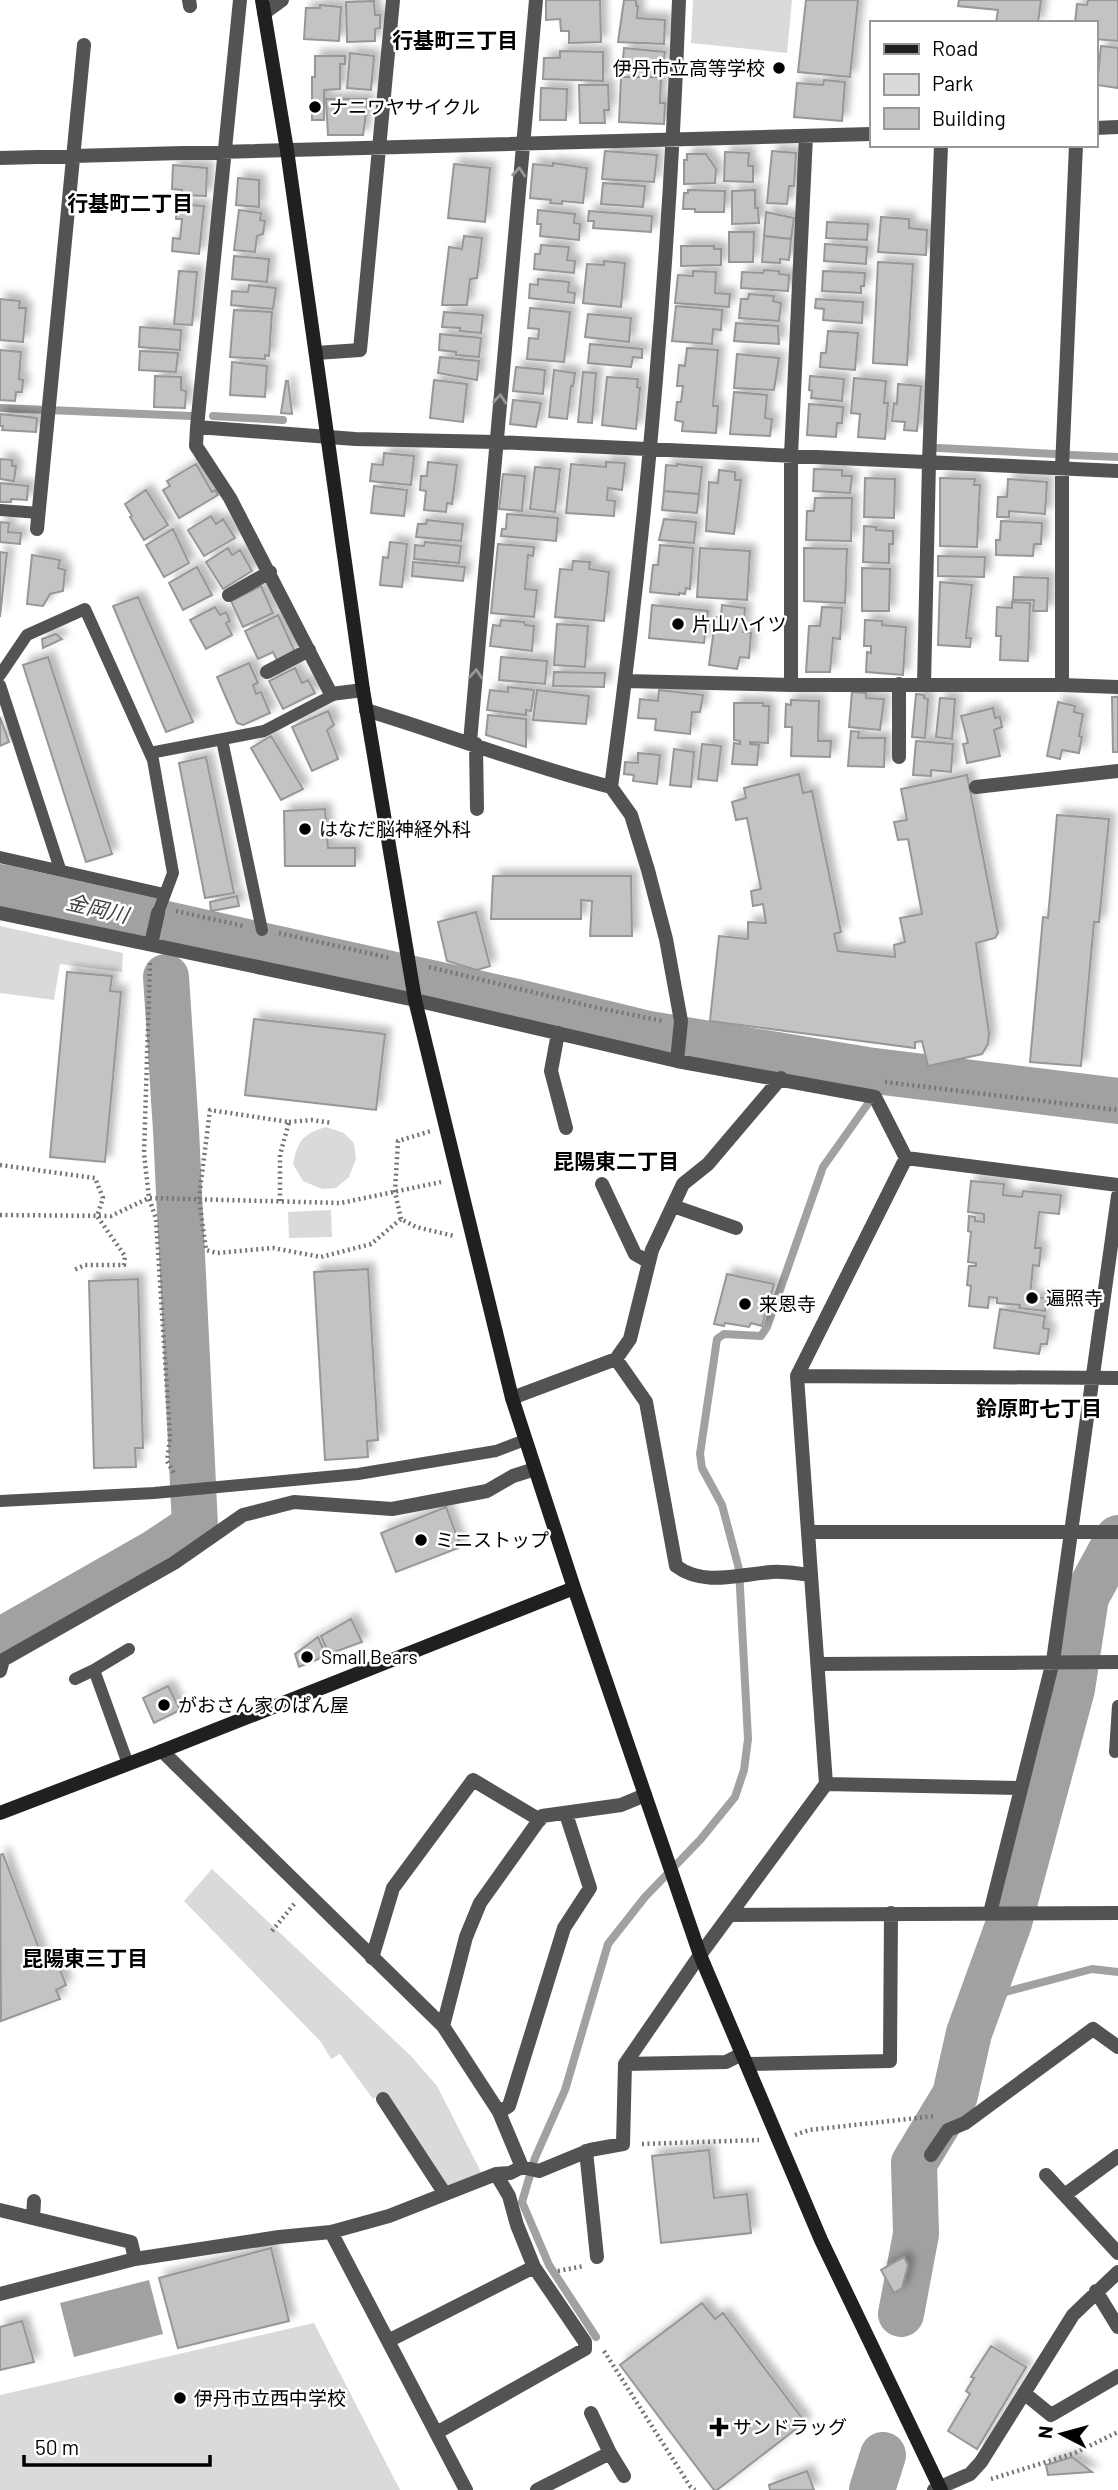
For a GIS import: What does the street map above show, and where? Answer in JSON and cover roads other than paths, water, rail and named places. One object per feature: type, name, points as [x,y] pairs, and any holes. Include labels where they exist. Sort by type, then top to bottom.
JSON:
[{"type":"street","points":[[240,0],[196,446],[230,498],[331,694],[363,690]]},
{"type":"street","points":[[282,0],[263,6],[287,150],[363,690],[415,1000],[512,1398],[700,1955],[821,2240],[938,2489],[970,2474],[981,2462],[1073,2315],[1118,2272]]},
{"type":"street","points":[[316,353],[360,350],[393,0]]},
{"type":"street","points":[[477,809],[473,743],[496,442],[536,0]]},
{"type":"street","points":[[611,787],[651,449],[674,139],[679,0]]},
{"type":"street","points":[[37,529],[84,45]]},
{"type":"street","points":[[1097,128],[1118,127]]},
{"type":"street","points":[[0,158],[870,134]]},
{"type":"street","points":[[791,685],[791,455],[807,136]]},
{"type":"street","points":[[924,684],[929,462],[942,147]]},
{"type":"street","points":[[1062,685],[1062,468],[1076,147]]},
{"type":"street","points":[[197,428],[328,438],[496,442],[1118,471]]},
{"type":"street","points":[[229,595],[270,572]]},
{"type":"street","points":[[267,672],[309,650]]},
{"type":"street","points":[[625,681],[1118,687]]},
{"type":"street","points":[[898,684],[899,757]]},
{"type":"street","points":[[366,709],[556,773],[611,787],[631,815],[666,939],[681,1021],[677,1061]]},
{"type":"street","points":[[976,787],[1118,771]]},
{"type":"street","points":[[152,938],[158,912]]},
{"type":"street","points":[[0,913],[152,938],[677,1061],[875,1097],[906,1158]]},
{"type":"street","points":[[558,1033],[551,1071],[566,1128]]},
{"type":"street","points":[[512,1398],[616,1359],[630,1339],[652,1250],[683,1184],[708,1164],[780,1078]]},
{"type":"street","points":[[906,1158],[1118,1185]]},
{"type":"street","points":[[0,2294],[135,2259],[279,2237],[331,2232],[389,2217],[496,2174],[510,2173],[522,2167],[539,2171],[586,2151],[623,2144],[625,2064],[700,1955],[826,1784],[797,1376],[906,1158]]},
{"type":"street","points":[[602,1184],[635,1254],[649,1262]]},
{"type":"street","points":[[989,1913],[1053,1661],[1118,1196]]},
{"type":"street","points":[[673,1206],[736,1228]]},
{"type":"street","points":[[616,1359],[646,1402],[676,1566],[688,1575],[731,1578],[774,1572],[811,1575]]},
{"type":"street","points":[[797,1376],[1118,1378]]},
{"type":"street","points":[[0,1671],[3,1660],[174,1563],[243,1515],[295,1502],[392,1509],[487,1491],[513,1476],[535,1469]]},
{"type":"street","points":[[808,1532],[1117,1532]]},
{"type":"street","points":[[0,1813],[574,1588]]},
{"type":"street","points":[[819,1664],[1118,1662]]},
{"type":"street","points":[[162,1751],[443,2026],[499,2112],[522,2167]]},
{"type":"street","points":[[372,1958],[393,1888],[472,1780],[540,1820]]},
{"type":"street","points":[[826,1784],[1020,1788]]},
{"type":"street","points":[[443,2026],[466,1937],[480,1903],[542,1816],[621,1805],[645,1795]]},
{"type":"street","points":[[499,2112],[509,2106],[564,1928],[590,1888],[566,1814]]},
{"type":"street","points":[[625,2064],[726,2062],[745,2059],[890,2061],[891,1913]]},
{"type":"street","points":[[730,1915],[1118,1913]]},
{"type":"street","points":[[931,2155],[948,2130],[965,2123],[1093,2029],[1118,2047]]},
{"type":"street","points":[[383,2099],[445,2194]]},
{"type":"street","points":[[586,2151],[597,2256]]},
{"type":"street","points":[[1066,2194],[1118,2156]]},
{"type":"street","points":[[438,2432],[585,2349],[585,2342],[536,2270],[517,2225],[509,2196],[496,2174]]},
{"type":"street","points":[[1046,2175],[1118,2253]]},
{"type":"street","points":[[33,2218],[34,2201]]},
{"type":"street","points":[[0,2210],[131,2242],[135,2259]]},
{"type":"street","points":[[331,2232],[466,2490]]},
{"type":"street","points":[[388,2341],[536,2270]]},
{"type":"street","points":[[1096,2291],[1118,2327]]},
{"type":"street","points":[[1024,2393],[1051,2415],[1118,2376]]},
{"type":"street","points":[[591,2413],[624,2476]]},
{"type":"street","points":[[537,2490],[610,2453]]},
{"type":"lane","points":[[0,510],[38,513]]},
{"type":"lane","points":[[0,675],[27,635],[85,609],[153,760],[173,873],[158,912]]},
{"type":"lane","points":[[0,685],[60,869]]},
{"type":"lane","points":[[150,753],[211,739],[222,740],[264,731],[335,694]]},
{"type":"lane","points":[[222,740],[262,930]]},
{"type":"lane","points":[[0,857],[164,894]]},
{"type":"lane","points":[[0,1501],[183,1490],[358,1474],[495,1451],[525,1440]]},
{"type":"lane","points":[[75,1679],[129,1648]]},
{"type":"lane","points":[[93,1670],[128,1764]]},
{"type":"lane","points":[[1115,1752],[1118,1706]]},
{"type":"waterway","points":[[0,408],[191,416]]},
{"type":"waterway","points":[[213,416],[283,420]]},
{"type":"waterway","points":[[938,448],[1055,454]]},
{"type":"waterway","points":[[1071,455],[1118,457]]},
{"type":"waterway","name":"金岡川","points":[[0,887],[649,1034],[867,1070],[1118,1101]]},
{"type":"waterway","points":[[0,1641],[156,1552],[195,1526],[166,977]]},
{"type":"waterway","points":[[596,2337],[549,2265],[522,2202],[535,2158],[565,2090],[608,1944],[645,1897],[700,1840],[735,1797],[744,1770],[748,1739],[739,1569],[722,1505],[702,1468],[700,1454],[717,1339],[724,1334],[761,1336],[767,1327],[823,1167],[867,1105],[884,1072]]},
{"type":"waterway","points":[[901,2314],[916,2234],[914,2163],[955,2095],[969,2033],[1009,1923],[1072,1689],[1086,1597],[1118,1538]]},
{"type":"waterway","points":[[983,1998],[1092,1969],[1118,1972]]},
{"type":"waterway","points":[[872,2490],[883,2455]]},
{"type":"place","name":"伊丹市立高等学校","points":[[779,68]]},
{"type":"place","name":"ナニワヤサイクル","points":[[315,107]]},
{"type":"place","name":"片山ハイツ","points":[[678,624]]},
{"type":"place","name":"はなだ脳神経外科","points":[[305,829]]},
{"type":"place","name":"遍照寺","points":[[1032,1298]]},
{"type":"place","name":"来恩寺","points":[[745,1304]]},
{"type":"place","name":"ミニストップ","points":[[421,1540]]},
{"type":"place","name":"Small Bears","points":[[307,1657]]},
{"type":"place","name":"がおさん家のぱん屋","points":[[164,1705]]},
{"type":"place","name":"伊丹市立西中学校","points":[[180,2398]]},
{"type":"place","name":"サンドラッグ","points":[[719,2427]]},
{"type":"district","name":"行基町三丁目","points":[[455,41]]},
{"type":"district","name":"行基町二丁目","points":[[130,204]]},
{"type":"district","name":"昆陽東二丁目","points":[[616,1162]]},
{"type":"district","name":"鈴原町七丁目","points":[[1039,1409]]},
{"type":"district","name":"昆陽東三丁目","points":[[85,1959]]}]
